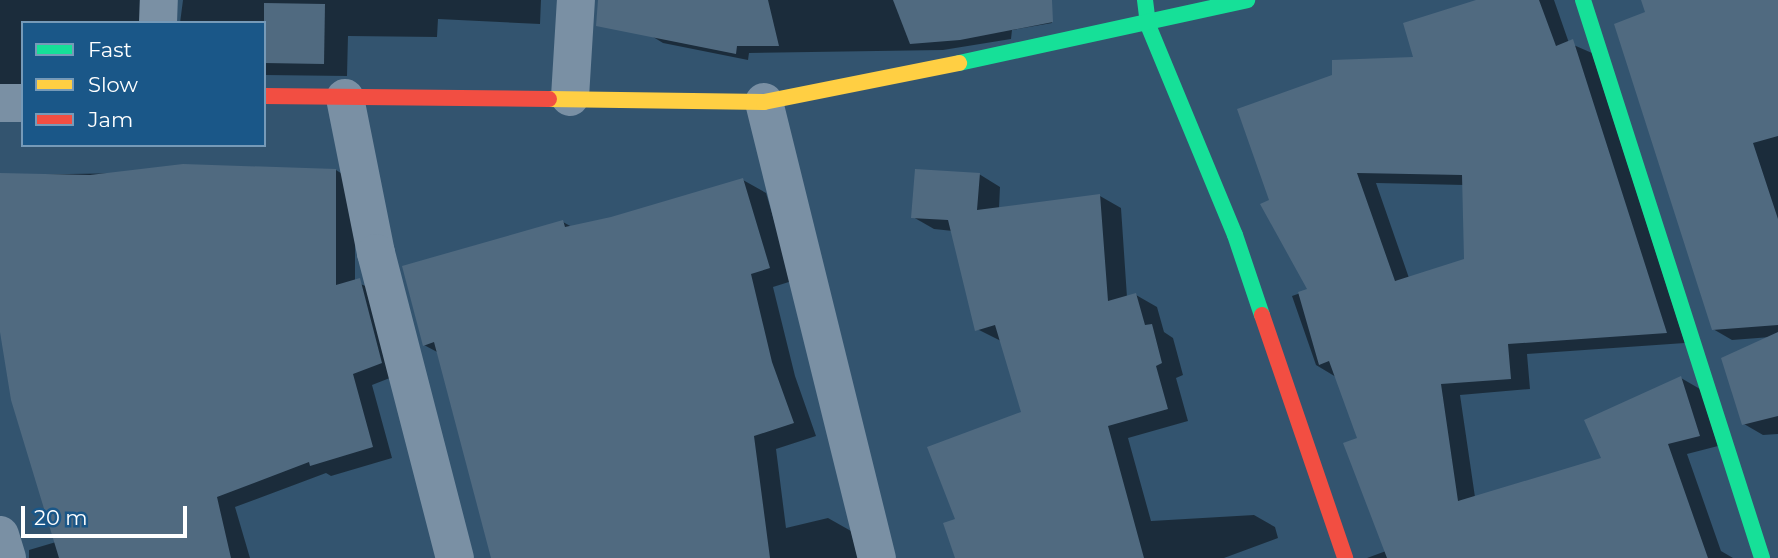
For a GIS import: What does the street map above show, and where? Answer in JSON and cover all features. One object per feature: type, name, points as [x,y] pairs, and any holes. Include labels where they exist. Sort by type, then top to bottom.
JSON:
[{"type":"street","points":[[158,21],[159,0]]},
{"type":"street","points":[[570,97],[576,0]]},
{"type":"street","points":[[1146,0],[1148,25],[1235,235],[1345,558]]},
{"type":"street","points":[[266,96],[570,97],[764,102],[1148,25],[1247,0]]},
{"type":"street","points":[[1583,0],[1762,558]]},
{"type":"street","points":[[345,98],[376,253],[455,558]]},
{"type":"street","points":[[764,102],[877,558]]},
{"type":"street","points":[[0,103],[21,103]]},
{"type":"street","points":[[0,535],[7,558]]},
{"type":"building","points":[[598,0],[768,0],[779,46],[737,46],[736,54],[596,26]]},
{"type":"building","points":[[893,0],[1052,0],[1053,22],[960,40],[910,44]]},
{"type":"building","points":[[1476,0],[1539,0],[1556,46],[1573,39],[1667,333],[1508,344],[1511,379],[1441,384],[1458,501],[1601,458],[1584,420],[1681,376],[1700,436],[1668,444],[1708,558],[1387,558],[1343,443],[1357,438],[1329,361],[1319,365],[1298,292],[1307,289],[1260,204],[1269,200],[1237,109],[1332,75],[1332,60],[1413,57],[1403,23]],"holes":[[[1357,173],[1462,175],[1464,259],[1395,281]]]},
{"type":"building","points":[[1641,0],[1778,0],[1778,136],[1753,143],[1778,219],[1778,325],[1712,330],[1614,24],[1645,12]]},
{"type":"building","points":[[264,3],[325,4],[324,64],[266,63]]},
{"type":"building","points":[[183,164],[336,169],[336,285],[360,278],[382,363],[353,374],[373,447],[310,466],[309,462],[217,497],[231,558],[59,558],[11,400],[0,332],[0,173],[90,175]]},
{"type":"building","points":[[915,169],[980,173],[977,210],[1100,194],[1108,301],[1136,293],[1145,325],[1152,324],[1162,363],[1156,366],[1168,409],[1108,426],[1144,558],[955,558],[943,523],[955,519],[927,447],[1021,412],[995,325],[975,331],[948,220],[911,218]]},
{"type":"building","points":[[743,178],[770,268],[751,274],[772,362],[794,423],[754,436],[770,558],[491,558],[434,342],[423,346],[402,266],[563,220],[565,227],[611,217]]},
{"type":"building","points":[[1778,332],[1778,416],[1742,425],[1721,358]]},
{"type":"traffic: fast","points":[[1145,0],[1148,25],[1235,235],[1262,315]]},
{"type":"traffic: fast","points":[[959,63],[1247,0]]},
{"type":"traffic: fast","points":[[1583,0],[1762,558]]},
{"type":"traffic: slow","points":[[549,99],[764,102],[959,63]]},
{"type":"traffic: jam","points":[[266,96],[549,99]]},
{"type":"traffic: jam","points":[[1262,315],[1345,558]]}]
